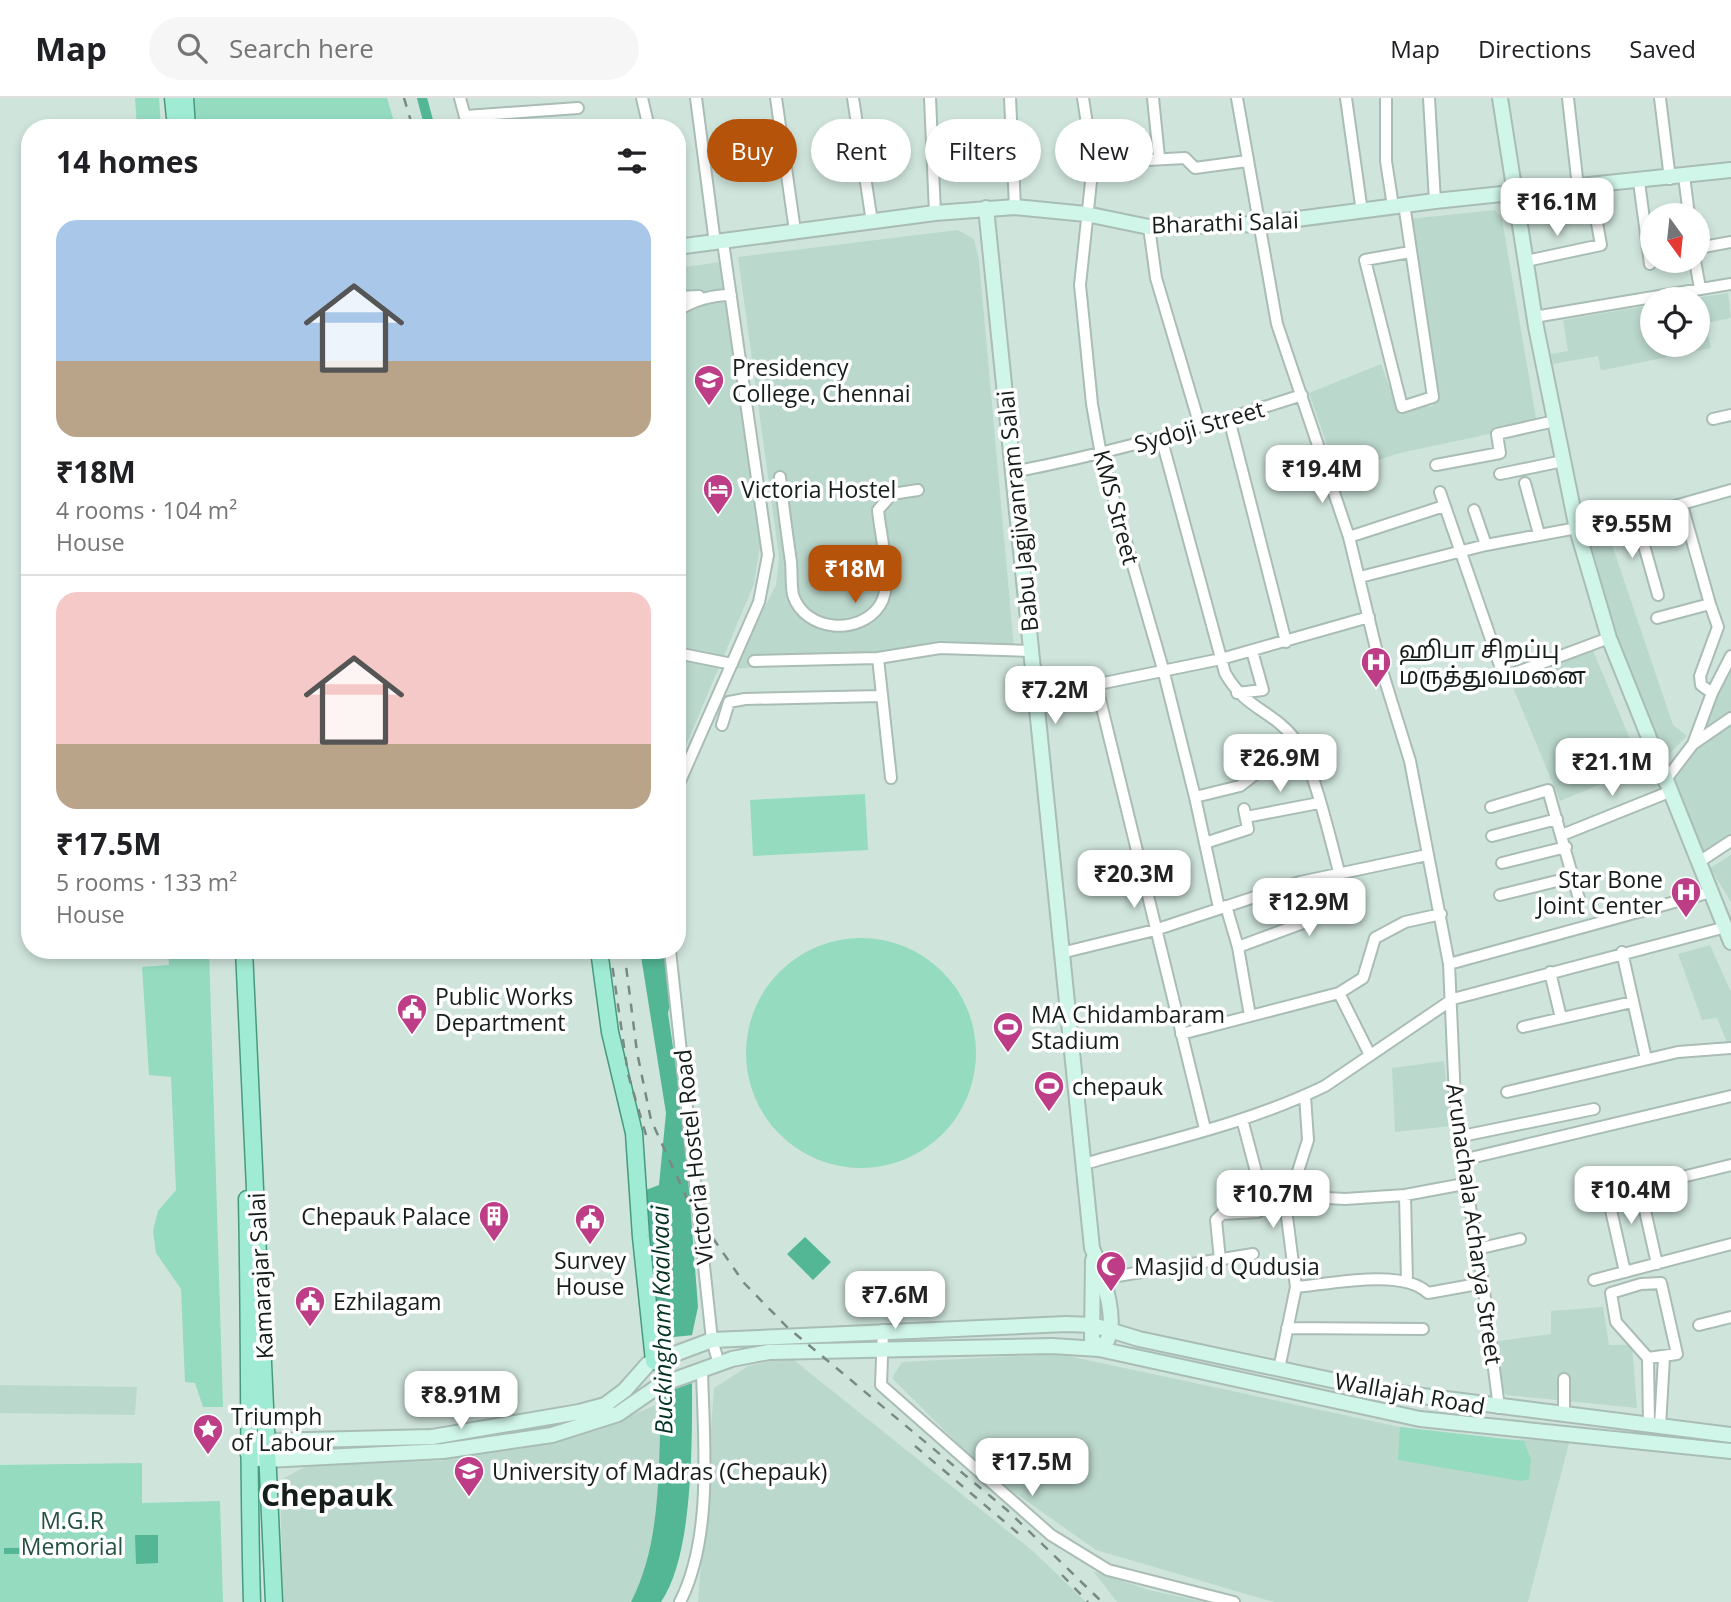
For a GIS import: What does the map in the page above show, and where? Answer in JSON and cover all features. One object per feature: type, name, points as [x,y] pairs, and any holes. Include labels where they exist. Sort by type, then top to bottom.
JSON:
[{"type":"main road","points":[[173,98],[175,119]]},
{"type":"main road","points":[[185,98],[186,119]]},
{"type":"main road","points":[[1500,98],[1534,317],[1577,529],[1609,638],[1731,943]]},
{"type":"main road","name":"Bharathi Salai","points":[[686,245],[719,243],[794,231],[986,208],[1015,207],[1086,214],[1149,227],[1259,224],[1398,205],[1639,182],[1731,170]]},
{"type":"main road","name":"Babu Jagjivanram Salai","points":[[986,208],[1092,1248],[1105,1278],[1111,1330]]},
{"type":"main road","name":"Kamarajar Salai","points":[[236,959],[245,1113],[251,1392],[247,1452],[252,1602]]},
{"type":"main road","name":"Kamarajar Salai","points":[[244,959],[274,1602]]},
{"type":"main road","points":[[267,1460],[252,1458],[247,1452],[267,1441],[432,1437],[579,1412],[605,1405],[657,1360],[641,1237],[634,1133],[610,1032],[600,959]]},
{"type":"main road","points":[[1092,1248],[1092,1339],[1099,1349],[1107,1343],[1111,1330]]},
{"type":"main road","name":"Wallajah Road","points":[[657,1360],[712,1340],[883,1330],[1093,1325],[1383,1391],[1499,1408],[1731,1435]]},
{"type":"main road","name":"Wallajah Road","points":[[267,1460],[443,1451],[552,1435],[618,1414],[660,1385],[719,1364],[769,1352],[1052,1346],[1099,1349],[1420,1419],[1731,1451]]},
{"type":"street","points":[[460,98],[466,119]]},
{"type":"street","points":[[643,98],[647,119]]},
{"type":"street","points":[[686,768],[759,602],[768,555],[731,295],[719,243],[696,98]]},
{"type":"street","points":[[776,98],[794,231]]},
{"type":"street","points":[[853,98],[872,222]]},
{"type":"street","points":[[930,98],[935,213]]},
{"type":"street","points":[[1010,98],[1015,207]]},
{"type":"street","name":"KMS Street","points":[[1083,98],[1086,119]]},
{"type":"street","points":[[1153,98],[1159,157]]},
{"type":"street","name":"Arunachala Acharya Street","points":[[1237,98],[1277,324],[1349,537],[1378,661],[1410,761],[1441,914],[1452,999],[1455,1099],[1462,1136],[1464,1184],[1483,1283],[1499,1408]]},
{"type":"street","points":[[1346,98],[1362,212]]},
{"type":"street","points":[[1386,98],[1387,161],[1410,251],[1433,397],[1402,407],[1365,260],[1410,251]]},
{"type":"street","points":[[1429,98],[1436,201]]},
{"type":"street","points":[[1568,98],[1578,187]]},
{"type":"street","points":[[1660,98],[1685,203]]},
{"type":"street","points":[[466,116],[578,108]]},
{"type":"street","points":[[1153,158],[1187,159],[1189,165],[1195,168],[1247,160]]},
{"type":"street","name":"KMS Street","points":[[1090,182],[1080,285],[1092,404],[1101,454],[1163,669],[1205,843],[1223,907],[1238,947],[1250,1016]]},
{"type":"street","points":[[1639,182],[1642,203]]},
{"type":"street","points":[[1526,261],[1601,245],[1597,223]]},
{"type":"street","points":[[1149,227],[1156,278],[1200,426]]},
{"type":"street","points":[[1710,246],[1731,242]]},
{"type":"street","points":[[1708,287],[1731,284]]},
{"type":"street","points":[[686,305],[716,295]]},
{"type":"street","points":[[686,297],[731,295]]},
{"type":"street","points":[[1534,317],[1640,298]]},
{"type":"street","name":"Sydoji Street","points":[[1013,472],[1101,454],[1229,419],[1301,395]]},
{"type":"street","points":[[1713,419],[1731,415]]},
{"type":"street","points":[[1229,419],[1286,642]]},
{"type":"street","points":[[1436,465],[1500,453],[1497,435],[1555,421]]},
{"type":"street","points":[[1161,437],[1221,659],[1237,693],[1280,722],[1297,742],[1319,803],[1339,872]]},
{"type":"street","points":[[1500,474],[1563,461]]},
{"type":"street","points":[[780,477],[794,596],[811,618],[823,626],[838,627],[866,618],[881,604],[887,581],[878,510],[892,494],[918,490]]},
{"type":"street","points":[[1525,483],[1539,534]]},
{"type":"street","points":[[1360,577],[1486,545],[1636,517],[1731,490]]},
{"type":"street","points":[[1440,492],[1504,677],[1609,638]]},
{"type":"street","points":[[1682,505],[1718,628],[1700,676],[1701,685],[1712,693]]},
{"type":"street","points":[[1349,537],[1444,506]]},
{"type":"street","points":[[1474,510],[1486,545]]},
{"type":"street","points":[[1636,517],[1658,595]]},
{"type":"street","points":[[1657,618],[1710,604]]},
{"type":"street","points":[[1035,697],[1221,659],[1368,617]]},
{"type":"street","points":[[754,661],[878,658],[940,648],[1030,651]]},
{"type":"street","points":[[1237,693],[1263,690],[1252,651]]},
{"type":"street","points":[[686,655],[732,664]]},
{"type":"street","points":[[1562,835],[1667,787],[1693,744],[1712,693],[1731,656]]},
{"type":"street","points":[[878,658],[891,778]]},
{"type":"street","points":[[1096,683],[1205,1129]]},
{"type":"street","points":[[722,725],[729,702],[745,699],[881,696]]},
{"type":"street","points":[[1693,744],[1731,718]]},
{"type":"street","points":[[1195,797],[1240,786],[1297,742]]},
{"type":"street","points":[[1491,807],[1548,790],[1579,899]]},
{"type":"street","points":[[1205,843],[1248,829],[1245,813],[1319,803]]},
{"type":"street","points":[[1492,836],[1557,819]]},
{"type":"street","points":[[1699,862],[1731,841]]},
{"type":"street","points":[[1502,863],[1566,847]]},
{"type":"street","points":[[1061,953],[1155,930],[1300,882],[1427,855]]},
{"type":"street","points":[[1500,895],[1573,877]]},
{"type":"street","points":[[1238,947],[1311,920],[1300,882]]},
{"type":"street","points":[[1449,964],[1711,892]]},
{"type":"street","points":[[1181,1034],[1339,993],[1363,978],[1375,938],[1405,922],[1441,914]]},
{"type":"street","points":[[1084,1164],[1242,1119],[1305,1096],[1452,999],[1726,928]]},
{"type":"street","points":[[1622,953],[1646,1059]]},
{"type":"street","name":"Victoria Hostel Road","points":[[671,959],[712,1340],[719,1364]]},
{"type":"street","points":[[1550,972],[1562,1018]]},
{"type":"street","points":[[1339,993],[1370,1055]]},
{"type":"street","points":[[1523,1027],[1632,1002]]},
{"type":"street","points":[[1507,1092],[1678,1052],[1731,1048]]},
{"type":"street","points":[[1279,1369],[1296,1287],[1286,1209],[1308,1140],[1305,1096]]},
{"type":"street","points":[[1462,1160],[1731,1096]]},
{"type":"street","points":[[1462,1136],[1594,1109]]},
{"type":"street","points":[[1220,1260],[1217,1217],[1222,1214],[1260,1211],[1264,1202],[1242,1119]]},
{"type":"street","points":[[1674,1179],[1731,1165]]},
{"type":"street","points":[[1264,1202],[1291,1196],[1345,1199],[1405,1195],[1464,1184]]},
{"type":"street","points":[[1606,1188],[1625,1272]]},
{"type":"street","points":[[1405,1195],[1407,1282]]},
{"type":"street","points":[[1642,1197],[1657,1264]]},
{"type":"street","points":[[1477,1249],[1520,1239]]},
{"type":"street","points":[[1594,1280],[1731,1244]]},
{"type":"street","points":[[1105,1278],[1253,1254]]},
{"type":"street","points":[[1296,1287],[1393,1279],[1421,1286],[1428,1293],[1483,1283]]},
{"type":"street","points":[[1648,1358],[1677,1354],[1661,1283],[1641,1284],[1611,1293],[1616,1322],[1648,1358],[1654,1425]]},
{"type":"street","points":[[1699,1325],[1731,1317]]},
{"type":"street","points":[[1287,1328],[1423,1329]]},
{"type":"street","points":[[883,1330],[881,1385],[1051,1535],[1108,1570],[1234,1602]]},
{"type":"street","points":[[1654,1425],[1664,1357]]},
{"type":"street","points":[[680,1602],[698,1542],[705,1460],[702,1372]]},
{"type":"street","points":[[1564,1379],[1564,1414]]},
{"type":"shaded area","points":[[1495,210],[1502,219],[1537,424],[1400,453],[1337,474],[1309,393],[1381,364],[1398,410],[1433,406],[1438,394],[1409,219]]},
{"type":"shaded area","points":[[958,230],[974,239],[979,260],[1014,648],[733,669],[776,585],[779,557],[738,257]]},
{"type":"shaded area","name":"Presidency College, Chennai","points":[[720,262],[760,546],[754,584],[686,746],[686,267]]},
{"type":"shaded area","points":[[1728,293],[1731,318],[1710,322],[1710,296]]},
{"type":"shaded area","points":[[1640,307],[1640,357],[1667,357],[1604,370],[1601,370],[1598,356],[1553,364],[1551,354],[1568,351],[1563,320]]},
{"type":"shaded area","points":[[1607,530],[1673,725],[1687,736],[1659,764],[1580,538]]},
{"type":"shaded area","points":[[1591,646],[1642,767],[1560,801],[1510,680]]},
{"type":"shaded area","points":[[1731,668],[1731,713],[1707,730],[1704,726]]},
{"type":"shaded area","points":[[1731,726],[1731,839],[1701,858],[1668,780],[1701,746]]},
{"type":"shaded area","points":[[1731,855],[1731,902],[1710,868]]},
{"type":"shaded area","points":[[1710,945],[1731,992],[1731,1052],[1717,1018],[1702,1020],[1678,954]]},
{"type":"shaded area","points":[[1444,1061],[1451,1126],[1395,1132],[1392,1068]]},
{"type":"shaded area","points":[[1603,1307],[1609,1345],[1632,1345],[1637,1408],[1506,1395],[1500,1386],[1491,1342],[1551,1334],[1551,1311]]},
{"type":"shaded area","points":[[1059,1354],[1400,1427],[1497,1440],[1570,1439],[1528,1602],[1274,1602],[1096,1550],[987,1473],[892,1378],[902,1362]]},
{"type":"shaded area","points":[[790,1357],[1034,1552],[1086,1602],[698,1602],[714,1388],[748,1366]]},
{"type":"shaded area","points":[[0,1385],[137,1387],[135,1415],[0,1413]]},
{"type":"shaded area","name":"University of Madras (Chepauk)","points":[[661,1403],[657,1515],[642,1582],[631,1602],[283,1602],[280,1480],[311,1464],[440,1461],[589,1432]]},
{"type":"shaded area","points":[[1093,1571],[1149,1590],[1204,1602],[1117,1602]]},
{"type":"green space","points":[[135,98],[159,98],[160,119],[136,119]]},
{"type":"green space","points":[[192,98],[387,98],[393,119],[194,119]]},
{"type":"green space","points":[[865,794],[868,850],[753,856],[750,800]]},
{"type":"green space","points":[[861,938],[883,940],[905,947],[925,957],[950,980],[971,1020],[976,1053],[974,1075],[967,1097],[957,1117],[934,1142],[894,1163],[861,1168],[839,1166],[817,1159],[797,1149],[772,1126],[751,1086],[746,1053],[748,1031],[755,1009],[765,989],[788,964],[828,943]]},
{"type":"green space","points":[[169,959],[209,959],[223,1407],[203,1407],[195,1383],[185,1382],[181,1289],[156,1253],[153,1231],[158,1211],[176,1190],[171,1077],[149,1075],[142,967],[169,965]]},
{"type":"green space","points":[[1400,1427],[1524,1441],[1531,1460],[1529,1479],[1521,1481],[1398,1460]]},
{"type":"green space","name":"M.G.R Memorial","points":[[142,1463],[142,1503],[220,1501],[223,1602],[0,1602],[0,1465]]},
{"type":"water","points":[[641,959],[667,959],[672,996],[668,1013],[684,1123],[698,1307],[692,1335],[692,1435],[682,1547],[673,1578],[661,1602],[631,1602],[641,1579],[653,1530],[661,1403],[666,1394],[669,1373],[665,1339],[657,1319],[646,1190],[659,1185],[666,1113]]},
{"type":"water","points":[[805,1237],[831,1262],[813,1280],[787,1254]]},
{"type":"water","points":[[135,1535],[158,1535],[158,1563],[136,1564]]},
{"type":"water","points":[[102,1547],[102,1553],[4,1554],[4,1548]]},
{"type":"pier","points":[[694,1335],[695,1382],[664,1393],[663,1338]]},
{"type":"waterway","name":"Buckingham Kaalvaai","points":[[422,98],[428,119]]},
{"type":"railway","points":[[404,98],[410,119]]},
{"type":"railway","points":[[611,959],[628,1074],[646,1135]]},
{"type":"railway","points":[[625,959],[637,1052],[651,1120],[690,1205],[744,1283],[787,1327],[1007,1510],[1102,1602]]},
{"type":"railway","points":[[915,1446],[1019,1534]]},
{"type":"railway","points":[[1062,1575],[1088,1602]]},
{"type":"place","name":"Presidency College, Chennai","points":[[709,407]]},
{"type":"place","name":"Victoria Hostel","points":[[718,516]]},
{"type":"place","name":"ஹிபா சிறப்பு மருத்துவமனை","points":[[1376,689]]},
{"type":"place","name":"Star Bone Joint Center","points":[[1686,919]]},
{"type":"place","name":"Public Works Department","points":[[412,1036]]},
{"type":"place","name":"MA Chidambaram Stadium","points":[[1008,1054]]},
{"type":"place","name":"chepauk","points":[[1049,1113]]},
{"type":"place","name":"Chepauk Palace","points":[[494,1243]]},
{"type":"place","name":"Survey House","points":[[590,1246]]},
{"type":"place","name":"Masjid d Qudusia","points":[[1111,1293]]},
{"type":"place","name":"Ezhilagam","points":[[310,1328]]},
{"type":"place","name":"Triumph of Labour","points":[[208,1456]]},
{"type":"place","name":"University of Madras (Chepauk)","points":[[469,1498]]},
{"type":"district","name":"Chepauk","points":[[327,1494]]}]
